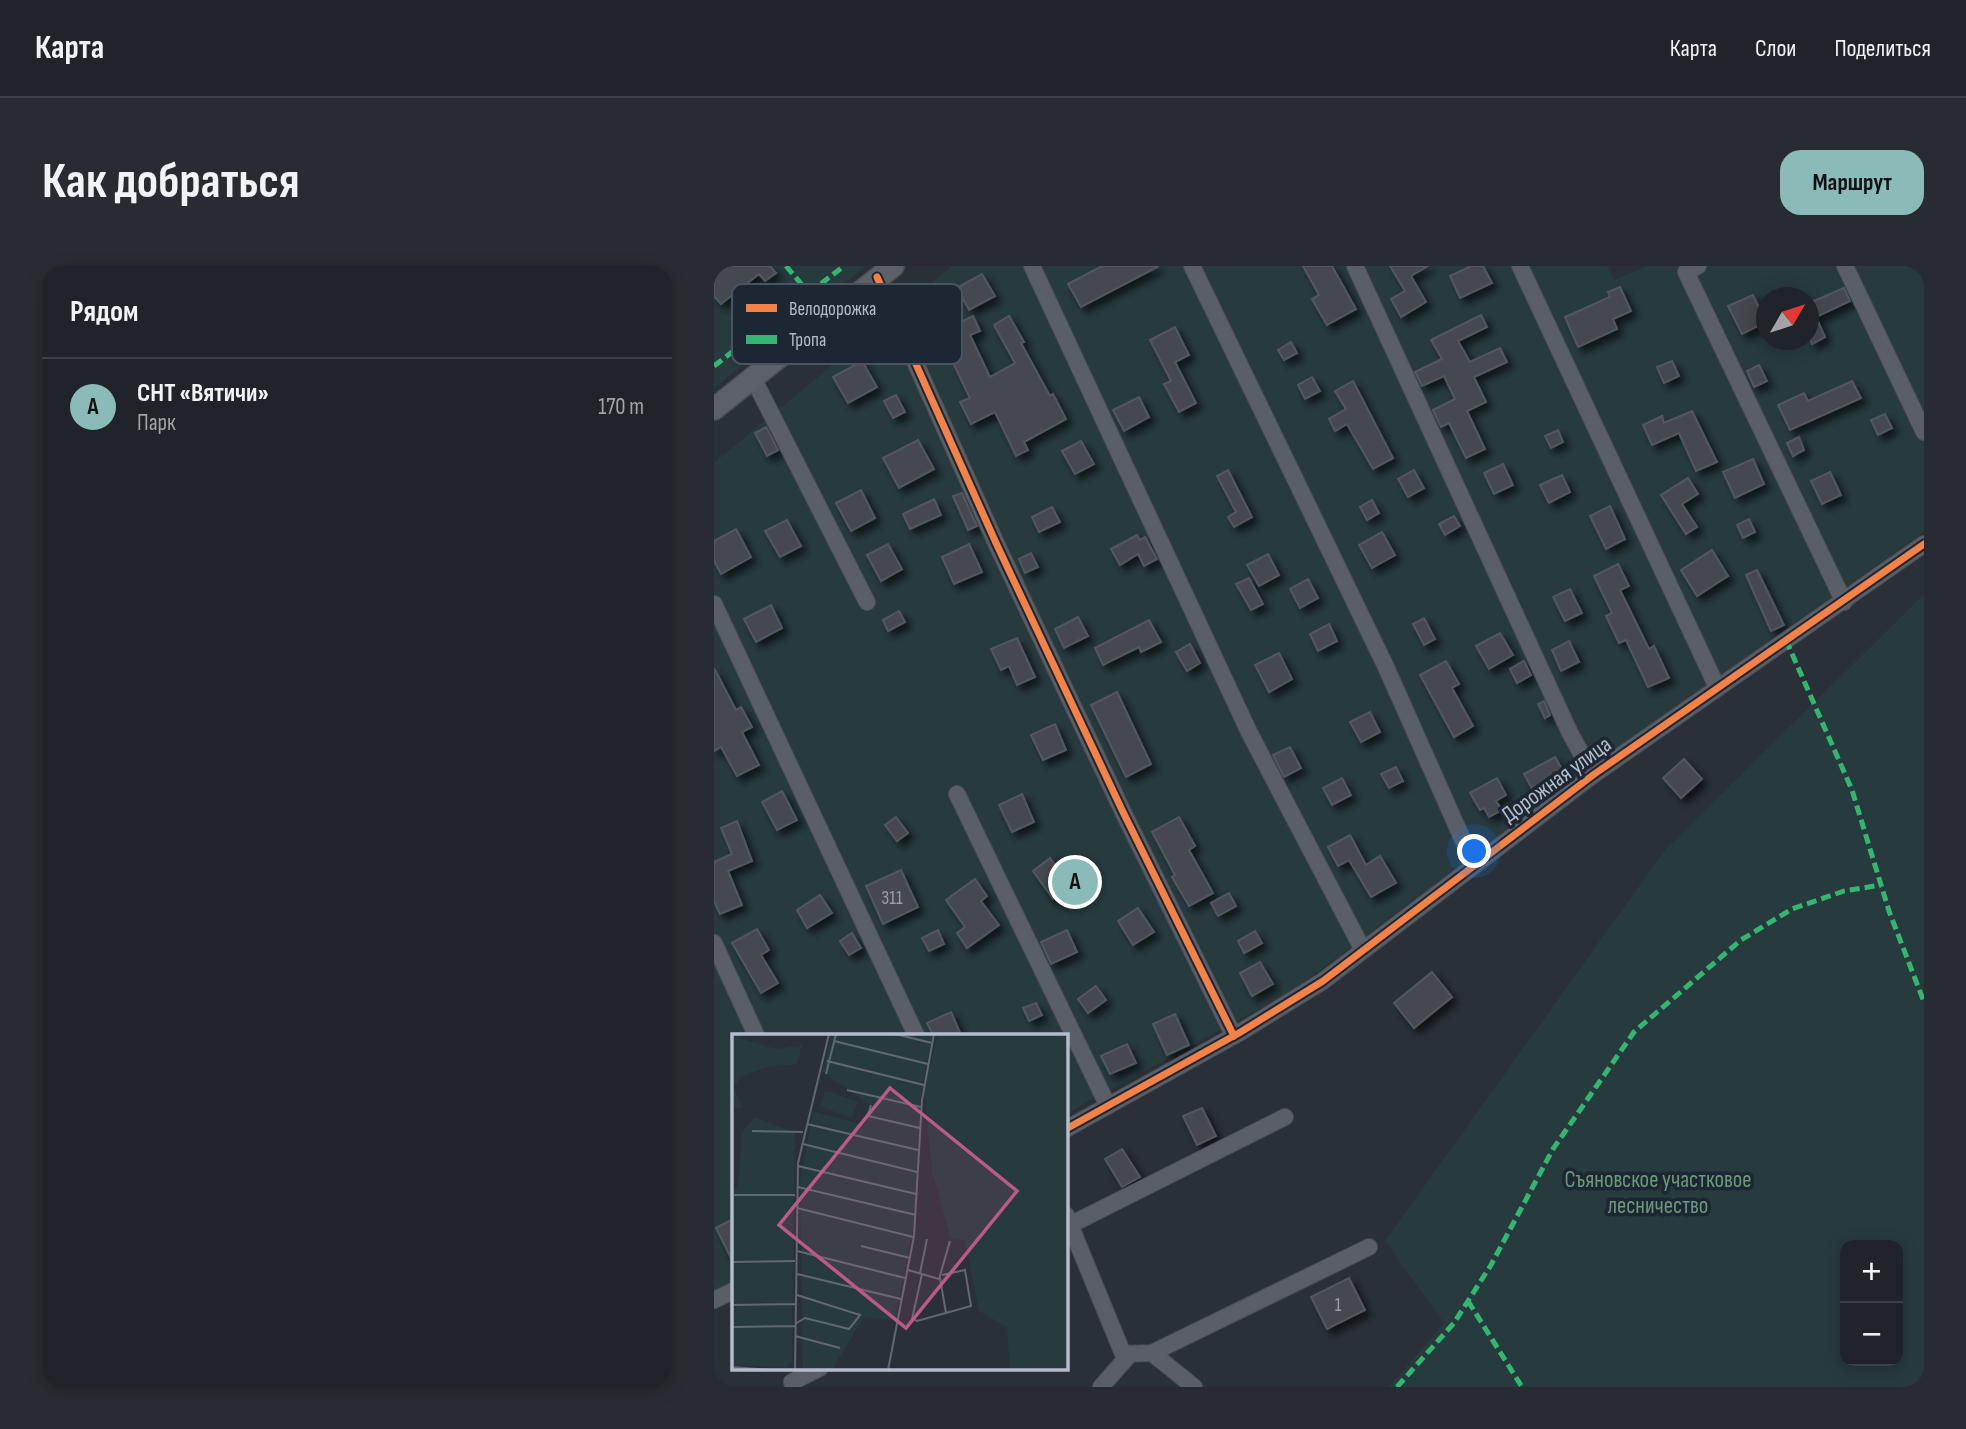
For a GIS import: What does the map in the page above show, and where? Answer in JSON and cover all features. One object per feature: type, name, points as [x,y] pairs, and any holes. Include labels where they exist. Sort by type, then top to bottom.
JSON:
[{"type":"main road","points":[[870,284],[885,272]]},
{"type":"main road","points":[[714,409],[770,364]]},
{"type":"street","points":[[1032,266],[1249,732],[1363,950]]},
{"type":"street","points":[[1192,266],[1386,667],[1474,864]]},
{"type":"street","points":[[1355,266],[1570,733],[1593,775]]},
{"type":"street","points":[[1520,266],[1717,687]]},
{"type":"street","points":[[1698,266],[1686,272],[1844,602]]},
{"type":"street","points":[[1845,266],[1924,432]]},
{"type":"street","points":[[923,364],[996,543],[1123,812],[1234,1036]]},
{"type":"street","points":[[753,378],[867,602]]},
{"type":"street","name":"Дорожная улица","points":[[1068,1128],[1234,1036],[1323,981],[1593,775],[1924,544]]},
{"type":"street","points":[[714,604],[916,1034]]},
{"type":"street","points":[[957,794],[1108,1106]]},
{"type":"street","points":[[714,943],[756,1034]]},
{"type":"street","points":[[1284,1117],[1069,1230],[1123,1354],[1153,1353],[1369,1248]]},
{"type":"street","points":[[714,1300],[732,1291]]},
{"type":"street","points":[[1153,1353],[1194,1387]]},
{"type":"street","points":[[1101,1387],[1130,1354]]},
{"type":"street","points":[[793,1387],[792,1382],[816,1370]]},
{"type":"green space","points":[[714,266],[866,266],[844,284],[732,284],[732,364],[744,364],[714,388]]},
{"type":"green space","points":[[952,266],[1607,266],[1614,280],[1647,266],[1924,266],[1924,532],[1579,775],[1295,989],[1068,1113],[1068,1034],[732,1034],[732,1281],[714,1290],[714,463],[834,364],[962,364],[962,284],[930,284]]},
{"type":"green space","name":"Съяновское участковое лесничество","points":[[1924,594],[1924,1387],[1389,1387],[1444,1323],[1385,1241],[1665,850]]},
{"type":"building","points":[[714,266],[770,266],[776,273],[765,281],[759,274],[746,284],[732,284],[732,295],[721,304],[714,296]]},
{"type":"building","points":[[1102,266],[1159,266],[1081,307],[1068,284]]},
{"type":"building","points":[[1303,266],[1332,266],[1356,309],[1327,325],[1312,299],[1319,295]]},
{"type":"building","points":[[1390,266],[1428,266],[1411,276],[1426,302],[1401,317],[1391,299],[1405,291]]},
{"type":"building","points":[[1471,266],[1483,266],[1492,283],[1460,298],[1450,276]]},
{"type":"building","points":[[982,274],[995,296],[969,310],[962,297],[962,285]]},
{"type":"building","points":[[1620,287],[1631,311],[1613,319],[1617,329],[1578,347],[1565,317],[1610,297],[1608,292]]},
{"type":"building","points":[[1844,288],[1850,301],[1819,316],[1819,299]]},
{"type":"building","points":[[1753,295],[1756,301],[1756,327],[1742,334],[1728,306]]},
{"type":"building","points":[[1481,315],[1487,327],[1458,341],[1470,362],[1500,348],[1507,362],[1474,377],[1486,402],[1467,411],[1485,449],[1466,458],[1449,423],[1441,427],[1433,410],[1455,399],[1444,376],[1422,386],[1415,372],[1442,359],[1431,340]]},
{"type":"building","points":[[973,316],[980,331],[970,335],[990,377],[1015,363],[994,325],[1009,316],[1050,396],[1053,394],[1066,419],[1024,442],[1028,450],[1016,456],[995,412],[971,424],[960,402],[970,398],[953,364],[962,364],[962,321]]},
{"type":"building","points":[[1819,324],[1825,337],[1819,340]]},
{"type":"building","points":[[1175,327],[1189,355],[1175,362],[1196,403],[1179,412],[1164,384],[1171,381],[1150,340]]},
{"type":"building","points":[[1291,342],[1297,353],[1284,360],[1278,350]]},
{"type":"building","points":[[1672,361],[1679,376],[1664,383],[1657,367]]},
{"type":"building","points":[[857,364],[864,364],[877,387],[848,403],[833,377]]},
{"type":"building","points":[[1759,365],[1767,381],[1754,387],[1747,371]]},
{"type":"building","points":[[1312,377],[1320,391],[1305,399],[1298,385]]},
{"type":"building","points":[[1353,381],[1393,458],[1373,469],[1347,424],[1335,431],[1329,419],[1346,409],[1335,391]]},
{"type":"building","points":[[1852,381],[1861,398],[1790,430],[1778,405],[1804,393],[1808,401]]},
{"type":"building","points":[[896,395],[905,412],[893,418],[884,401]]},
{"type":"building","points":[[1139,397],[1149,417],[1124,431],[1113,410]]},
{"type":"building","points":[[1692,411],[1717,462],[1696,471],[1679,433],[1652,445],[1643,425],[1662,416],[1664,423]]},
{"type":"building","points":[[1885,414],[1892,428],[1878,435],[1871,420]]},
{"type":"building","points":[[766,427],[778,450],[767,456],[755,433]]},
{"type":"building","points":[[1558,430],[1563,442],[1551,448],[1545,436]]},
{"type":"building","points":[[1799,437],[1804,450],[1793,456],[1787,443]]},
{"type":"building","points":[[918,440],[934,469],[899,488],[883,458]]},
{"type":"building","points":[[1081,441],[1094,464],[1075,474],[1062,451]]},
{"type":"building","points":[[1753,459],[1764,484],[1735,498],[1723,472]]},
{"type":"building","points":[[1503,464],[1513,485],[1494,494],[1484,473]]},
{"type":"building","points":[[1228,470],[1252,517],[1234,527],[1228,517],[1236,512],[1217,476]]},
{"type":"building","points":[[1414,470],[1424,488],[1408,497],[1398,479]]},
{"type":"building","points":[[1830,472],[1841,495],[1822,504],[1811,481]]},
{"type":"building","points":[[1562,475],[1570,492],[1549,503],[1540,485]]},
{"type":"building","points":[[1688,478],[1698,494],[1682,504],[1697,527],[1686,534],[1661,495]]},
{"type":"building","points":[[861,490],[875,518],[851,531],[836,503]]},
{"type":"building","points":[[962,493],[977,526],[968,530],[953,496]]},
{"type":"building","points":[[934,499],[941,515],[910,529],[903,514]]},
{"type":"building","points":[[1372,500],[1379,513],[1367,520],[1360,507]]},
{"type":"building","points":[[1610,506],[1625,539],[1606,549],[1590,516]]},
{"type":"building","points":[[1052,507],[1060,522],[1039,532],[1032,517]]},
{"type":"building","points":[[1454,516],[1460,526],[1445,535],[1439,524]]},
{"type":"building","points":[[1749,519],[1755,532],[1743,538],[1737,525]]},
{"type":"building","points":[[787,520],[801,546],[780,557],[765,531]]},
{"type":"building","points":[[736,529],[751,557],[721,574],[714,561],[714,541]]},
{"type":"building","points":[[1382,532],[1395,555],[1372,568],[1359,545]]},
{"type":"building","points":[[1137,535],[1140,540],[1145,537],[1157,559],[1144,566],[1138,554],[1120,565],[1111,549]]},
{"type":"building","points":[[888,544],[902,569],[881,581],[867,555]]},
{"type":"building","points":[[969,544],[982,572],[954,584],[942,557]]},
{"type":"building","points":[[1712,550],[1728,576],[1697,596],[1681,570]]},
{"type":"building","points":[[1031,553],[1038,567],[1025,573],[1019,559]]},
{"type":"building","points":[[1268,554],[1279,575],[1259,586],[1247,565]]},
{"type":"building","points":[[1618,564],[1629,586],[1620,590],[1649,649],[1654,646],[1669,678],[1648,687],[1626,640],[1619,643],[1606,616],[1612,613],[1594,576]]},
{"type":"building","points":[[1757,570],[1784,625],[1771,631],[1746,575]]},
{"type":"building","points":[[1249,578],[1263,604],[1251,610],[1236,584]]},
{"type":"building","points":[[1308,579],[1318,598],[1300,608],[1290,589]]},
{"type":"building","points":[[1570,589],[1582,613],[1565,621],[1553,597]]},
{"type":"building","points":[[771,605],[782,628],[756,642],[744,619]]},
{"type":"building","points":[[899,611],[905,622],[888,631],[883,620]]},
{"type":"building","points":[[1078,617],[1088,636],[1064,648],[1055,629]]},
{"type":"building","points":[[1424,618],[1435,639],[1424,645],[1413,624]]},
{"type":"building","points":[[1149,620],[1161,642],[1141,652],[1139,647],[1103,665],[1095,648]]},
{"type":"building","points":[[1329,624],[1337,641],[1318,651],[1310,634]]},
{"type":"building","points":[[1500,633],[1513,655],[1489,669],[1476,646]]},
{"type":"building","points":[[1017,638],[1035,677],[1017,685],[1009,666],[1001,670],[991,649]]},
{"type":"building","points":[[1569,641],[1579,662],[1561,671],[1552,650]]},
{"type":"building","points":[[1190,644],[1200,663],[1187,671],[1176,652]]},
{"type":"building","points":[[1279,653],[1292,679],[1269,692],[1255,665]]},
{"type":"building","points":[[1446,661],[1459,684],[1452,688],[1473,726],[1454,737],[1420,675]]},
{"type":"building","points":[[1524,661],[1531,675],[1517,683],[1510,669]]},
{"type":"building","points":[[714,668],[736,710],[741,707],[752,727],[742,732],[759,765],[737,776],[721,747],[714,751]]},
{"type":"building","points":[[1117,692],[1151,764],[1126,777],[1091,705]]},
{"type":"building","points":[[1544,701],[1550,715],[1545,718],[1538,704]]},
{"type":"building","points":[[1370,712],[1380,732],[1361,742],[1350,722]]},
{"type":"building","points":[[1055,724],[1066,750],[1043,760],[1031,735]]},
{"type":"building","points":[[1290,747],[1301,768],[1284,777],[1273,755]]},
{"type":"building","points":[[1555,757],[1568,779],[1536,796],[1524,774]]},
{"type":"building","points":[[1684,759],[1702,779],[1681,798],[1663,778]]},
{"type":"building","points":[[1396,767],[1403,781],[1389,788],[1381,774]]},
{"type":"building","points":[[1342,778],[1351,795],[1332,805],[1323,788]]},
{"type":"building","points":[[1497,778],[1506,795],[1496,801],[1502,810],[1489,817],[1484,808],[1480,810],[1470,793]]},
{"type":"building","points":[[782,791],[797,820],[777,830],[762,802]]},
{"type":"building","points":[[1022,794],[1034,822],[1012,832],[999,805]]},
{"type":"building","points":[[896,817],[908,833],[897,841],[885,825]]},
{"type":"building","points":[[1179,817],[1195,846],[1189,850],[1213,893],[1189,906],[1172,877],[1175,875],[1152,832]]},
{"type":"building","points":[[737,821],[752,861],[728,871],[742,905],[720,914],[714,901],[714,862],[732,854],[721,828]]},
{"type":"building","points":[[1350,835],[1366,865],[1380,856],[1396,883],[1371,897],[1349,860],[1338,866],[1328,847]]},
{"type":"building","points":[[1050,858],[1071,887],[1053,899],[1033,871]]},
{"type":"building","points":[[901,870],[918,907],[883,924],[866,886]]},
{"type":"building","points":[[975,879],[987,896],[981,901],[999,925],[967,948],[957,933],[965,927],[946,900]]},
{"type":"building","points":[[1229,893],[1236,906],[1218,916],[1211,903]]},
{"type":"building","points":[[820,895],[832,913],[807,928],[797,910]]},
{"type":"building","points":[[1138,908],[1154,932],[1133,945],[1118,921]]},
{"type":"building","points":[[757,929],[769,950],[761,955],[778,983],[761,993],[732,943]]},
{"type":"building","points":[[938,930],[944,944],[929,951],[922,938]]},
{"type":"building","points":[[1067,930],[1077,952],[1051,964],[1041,942]]},
{"type":"building","points":[[1255,931],[1262,943],[1244,953],[1238,941]]},
{"type":"building","points":[[852,933],[861,948],[849,955],[840,941]]},
{"type":"building","points":[[1260,962],[1273,984],[1252,996],[1240,973]]},
{"type":"building","points":[[1432,972],[1452,997],[1414,1028],[1394,1003]]},
{"type":"building","points":[[1096,986],[1106,1000],[1088,1013],[1078,999]]},
{"type":"building","points":[[1036,1003],[1042,1015],[1029,1021],[1023,1008]]},
{"type":"building","points":[[951,1012],[961,1034],[932,1034],[927,1023]]},
{"type":"building","points":[[1175,1014],[1189,1045],[1167,1055],[1153,1024]]},
{"type":"building","points":[[1127,1044],[1136,1063],[1110,1074],[1101,1056]]},
{"type":"building","points":[[1202,1108],[1216,1136],[1197,1145],[1183,1116]]},
{"type":"building","points":[[1122,1149],[1140,1177],[1122,1187],[1105,1159]]},
{"type":"building","points":[[732,1220],[732,1260],[716,1228]]},
{"type":"building","points":[[1349,1278],[1365,1310],[1327,1329],[1311,1297]]},
{"type":"marked path","points":[[786,266],[801,284]]},
{"type":"marked path","points":[[821,284],[844,266]]},
{"type":"marked path","points":[[714,366],[732,352]]},
{"type":"marked path","points":[[1786,640],[1852,790],[1889,911],[1924,1002]]},
{"type":"marked path","points":[[1397,1387],[1454,1323],[1491,1265],[1553,1149],[1634,1032],[1741,940],[1792,909],[1844,891],[1881,885]]},
{"type":"marked path","points":[[1468,1301],[1522,1387]]},
{"type":"cycle path","points":[[877,277],[880,284]]},
{"type":"cycle path","points":[[916,364],[996,543],[1123,812],[1234,1036]]},
{"type":"cycle path","points":[[1068,1128],[1239,1033],[1323,981],[1593,775],[1924,544]]},
{"type":"place","name":"СНТ «Вятичи»","points":[[1075,882]]}]
